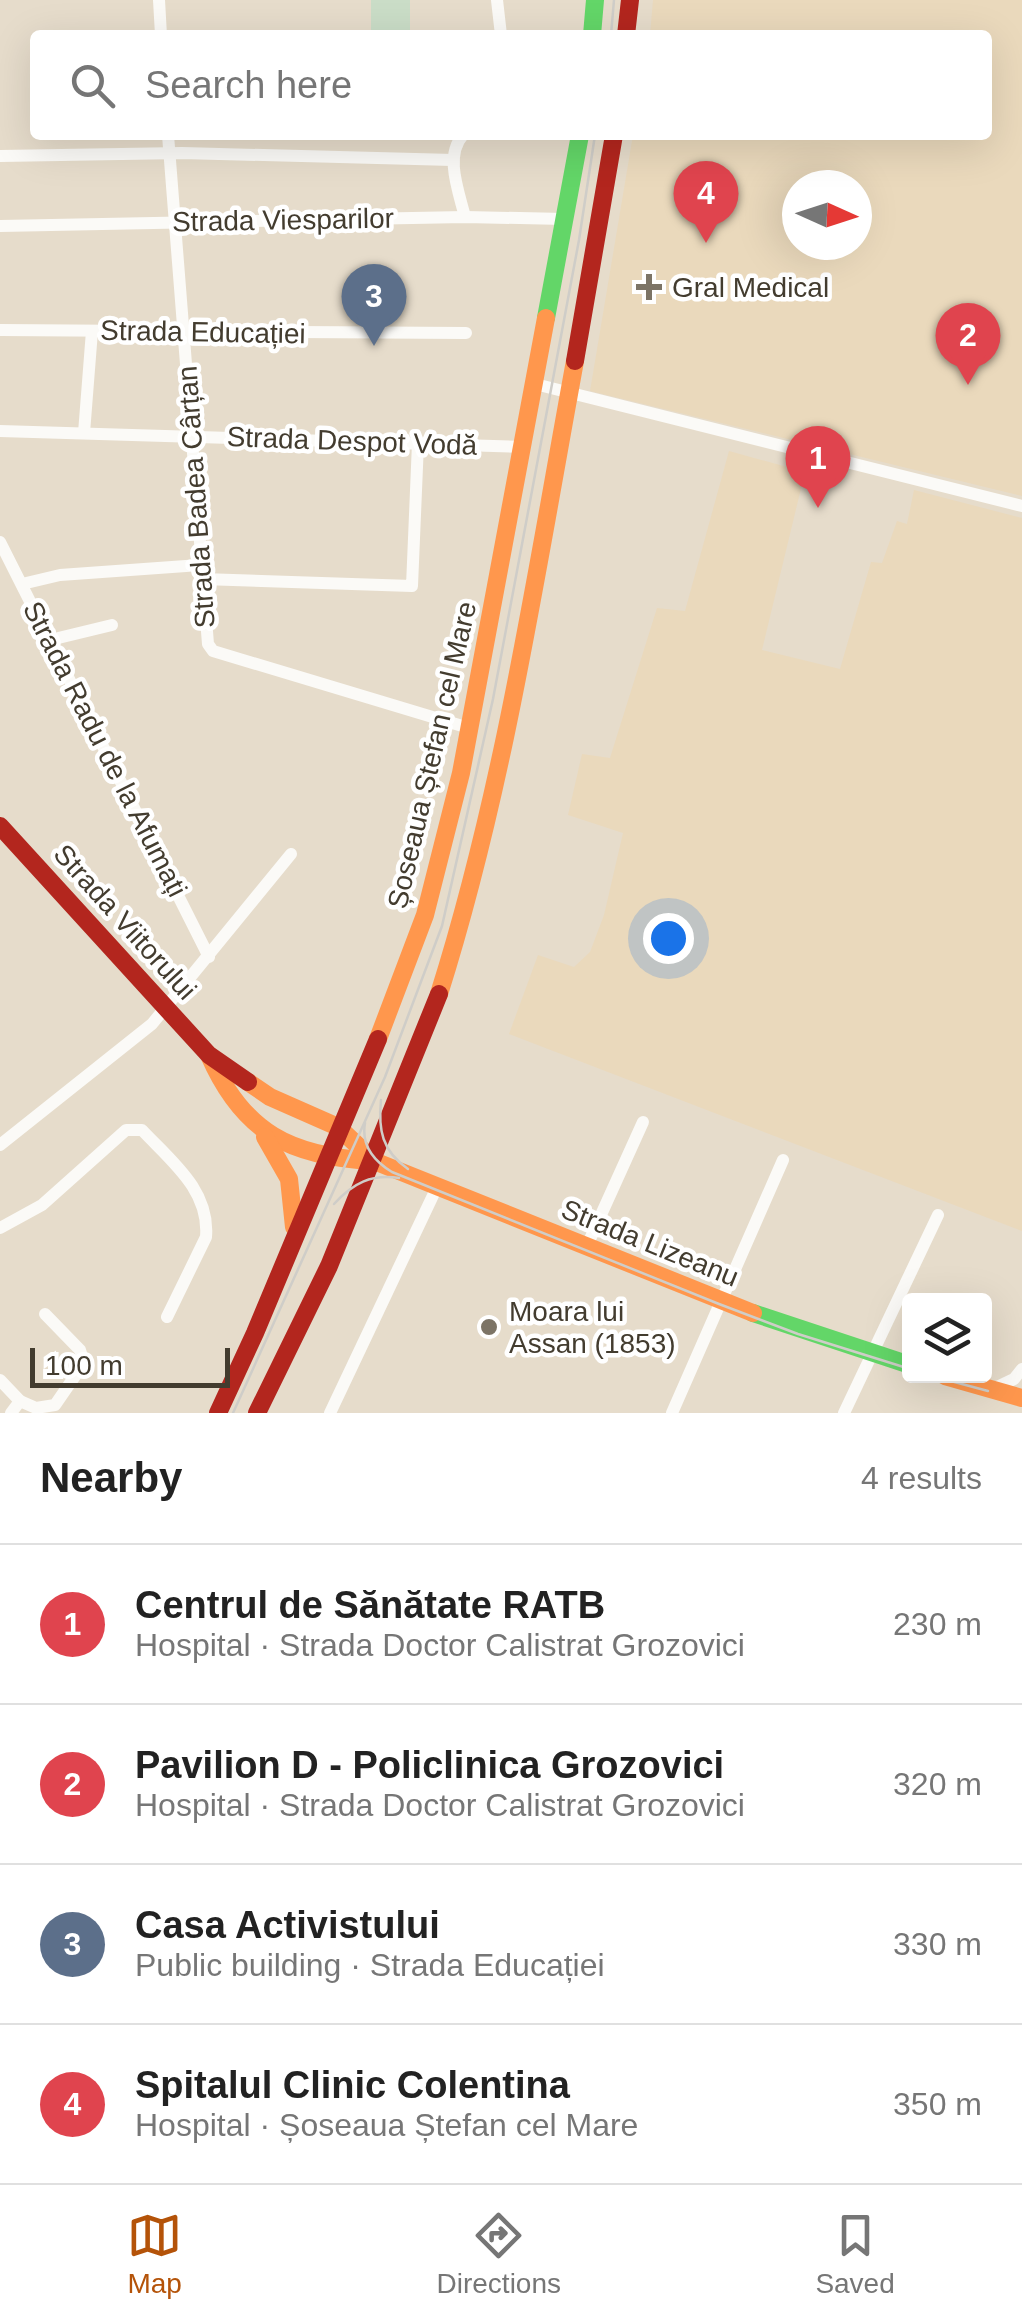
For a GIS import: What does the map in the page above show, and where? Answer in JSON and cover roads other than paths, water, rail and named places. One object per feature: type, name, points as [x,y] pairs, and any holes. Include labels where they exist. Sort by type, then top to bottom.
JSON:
[{"type":"main road","points":[[592,30],[595,0]]},
{"type":"main road","points":[[627,30],[630,0]]},
{"type":"main road","name":"Șoseaua Ștefan cel Mare","points":[[218,1413],[398,992],[425,915],[470,728],[579,140]]},
{"type":"main road","points":[[257,1413],[330,1266],[374,1161],[434,1008],[462,922],[500,765],[613,140]]},
{"type":"main road","name":"Strada Viitorului","points":[[0,826],[208,1055],[279,1102],[338,1127]]},
{"type":"main road","name":"Strada Viitorului","points":[[208,1055],[221,1082],[262,1132],[324,1160]]},
{"type":"main road","points":[[338,1127],[374,1161]]},
{"type":"main road","points":[[262,1132],[282,1159],[294,1190],[292,1241]]},
{"type":"main road","points":[[324,1160],[374,1161]]},
{"type":"main road","name":"Strada Lizeanu","points":[[374,1161],[720,1302],[902,1363]]},
{"type":"main road","points":[[970,1383],[1022,1398]]},
{"type":"street","points":[[159,0],[161,30]]},
{"type":"street","points":[[497,0],[500,30]]},
{"type":"street","name":"Strada Badea Cârțan","points":[[168,140],[206,640],[213,651],[470,728]]},
{"type":"street","points":[[460,140],[453,160],[465,217]]},
{"type":"street","points":[[0,156],[169,153],[453,160]]},
{"type":"street","name":"Strada Viesparilor","points":[[0,226],[465,217],[566,219]]},
{"type":"street","name":"Strada Educației","points":[[0,330],[466,333]]},
{"type":"street","points":[[84,433],[92,332]]},
{"type":"street","points":[[535,384],[1022,506]]},
{"type":"street","name":"Strada Despot Vodă","points":[[0,431],[523,447]]},
{"type":"street","points":[[22,584],[60,575],[201,572],[412,586],[418,444]]},
{"type":"street","name":"Strada Radu de la Afumați","points":[[0,542],[209,957]]},
{"type":"street","points":[[50,640],[112,624]]},
{"type":"street","points":[[0,1144],[167,1009],[290,854]]},
{"type":"street","points":[[586,1248],[643,1122]]},
{"type":"street","points":[[0,1228],[42,1205],[126,1130],[142,1130],[193,1185],[207,1224],[206,1236],[166,1317]]},
{"type":"street","points":[[672,1413],[783,1160]]},
{"type":"street","points":[[330,1413],[437,1187]]},
{"type":"street","points":[[844,1413],[938,1216]]},
{"type":"street","points":[[0,1380],[20,1401],[36,1408],[54,1405],[84,1363],[80,1350],[45,1314]]},
{"type":"street","points":[[992,1389],[1014,1379],[1022,1370]]},
{"type":"street","points":[[11,1413],[20,1401]]},
{"type":"tram line","points":[[611,30],[614,0]]},
{"type":"tram line","points":[[233,1413],[385,1077],[442,926],[493,699],[594,140]]},
{"type":"tram line","points":[[381,1100],[380,1121],[387,1147],[408,1169]]},
{"type":"tram line","points":[[365,1123],[370,1152],[392,1172],[719,1304],[902,1366]]},
{"type":"tram line","points":[[334,1204],[363,1182],[380,1177],[399,1178]]},
{"type":"tram line","points":[[958,1383],[988,1391]]},
{"type":"place","name":"Spitalul Clinic Colentina","points":[[706,243]]},
{"type":"place","name":"Gral Medical","points":[[649,287]]},
{"type":"place","name":"Casa Activistului","points":[[374,346]]},
{"type":"place","name":"Pavilion D - Policlinica Grozovici","points":[[968,385]]},
{"type":"place","name":"Centrul de Sănătate RATB","points":[[818,508]]},
{"type":"place","name":"Moara lui Assan (1853)","points":[[489,1327]]}]
